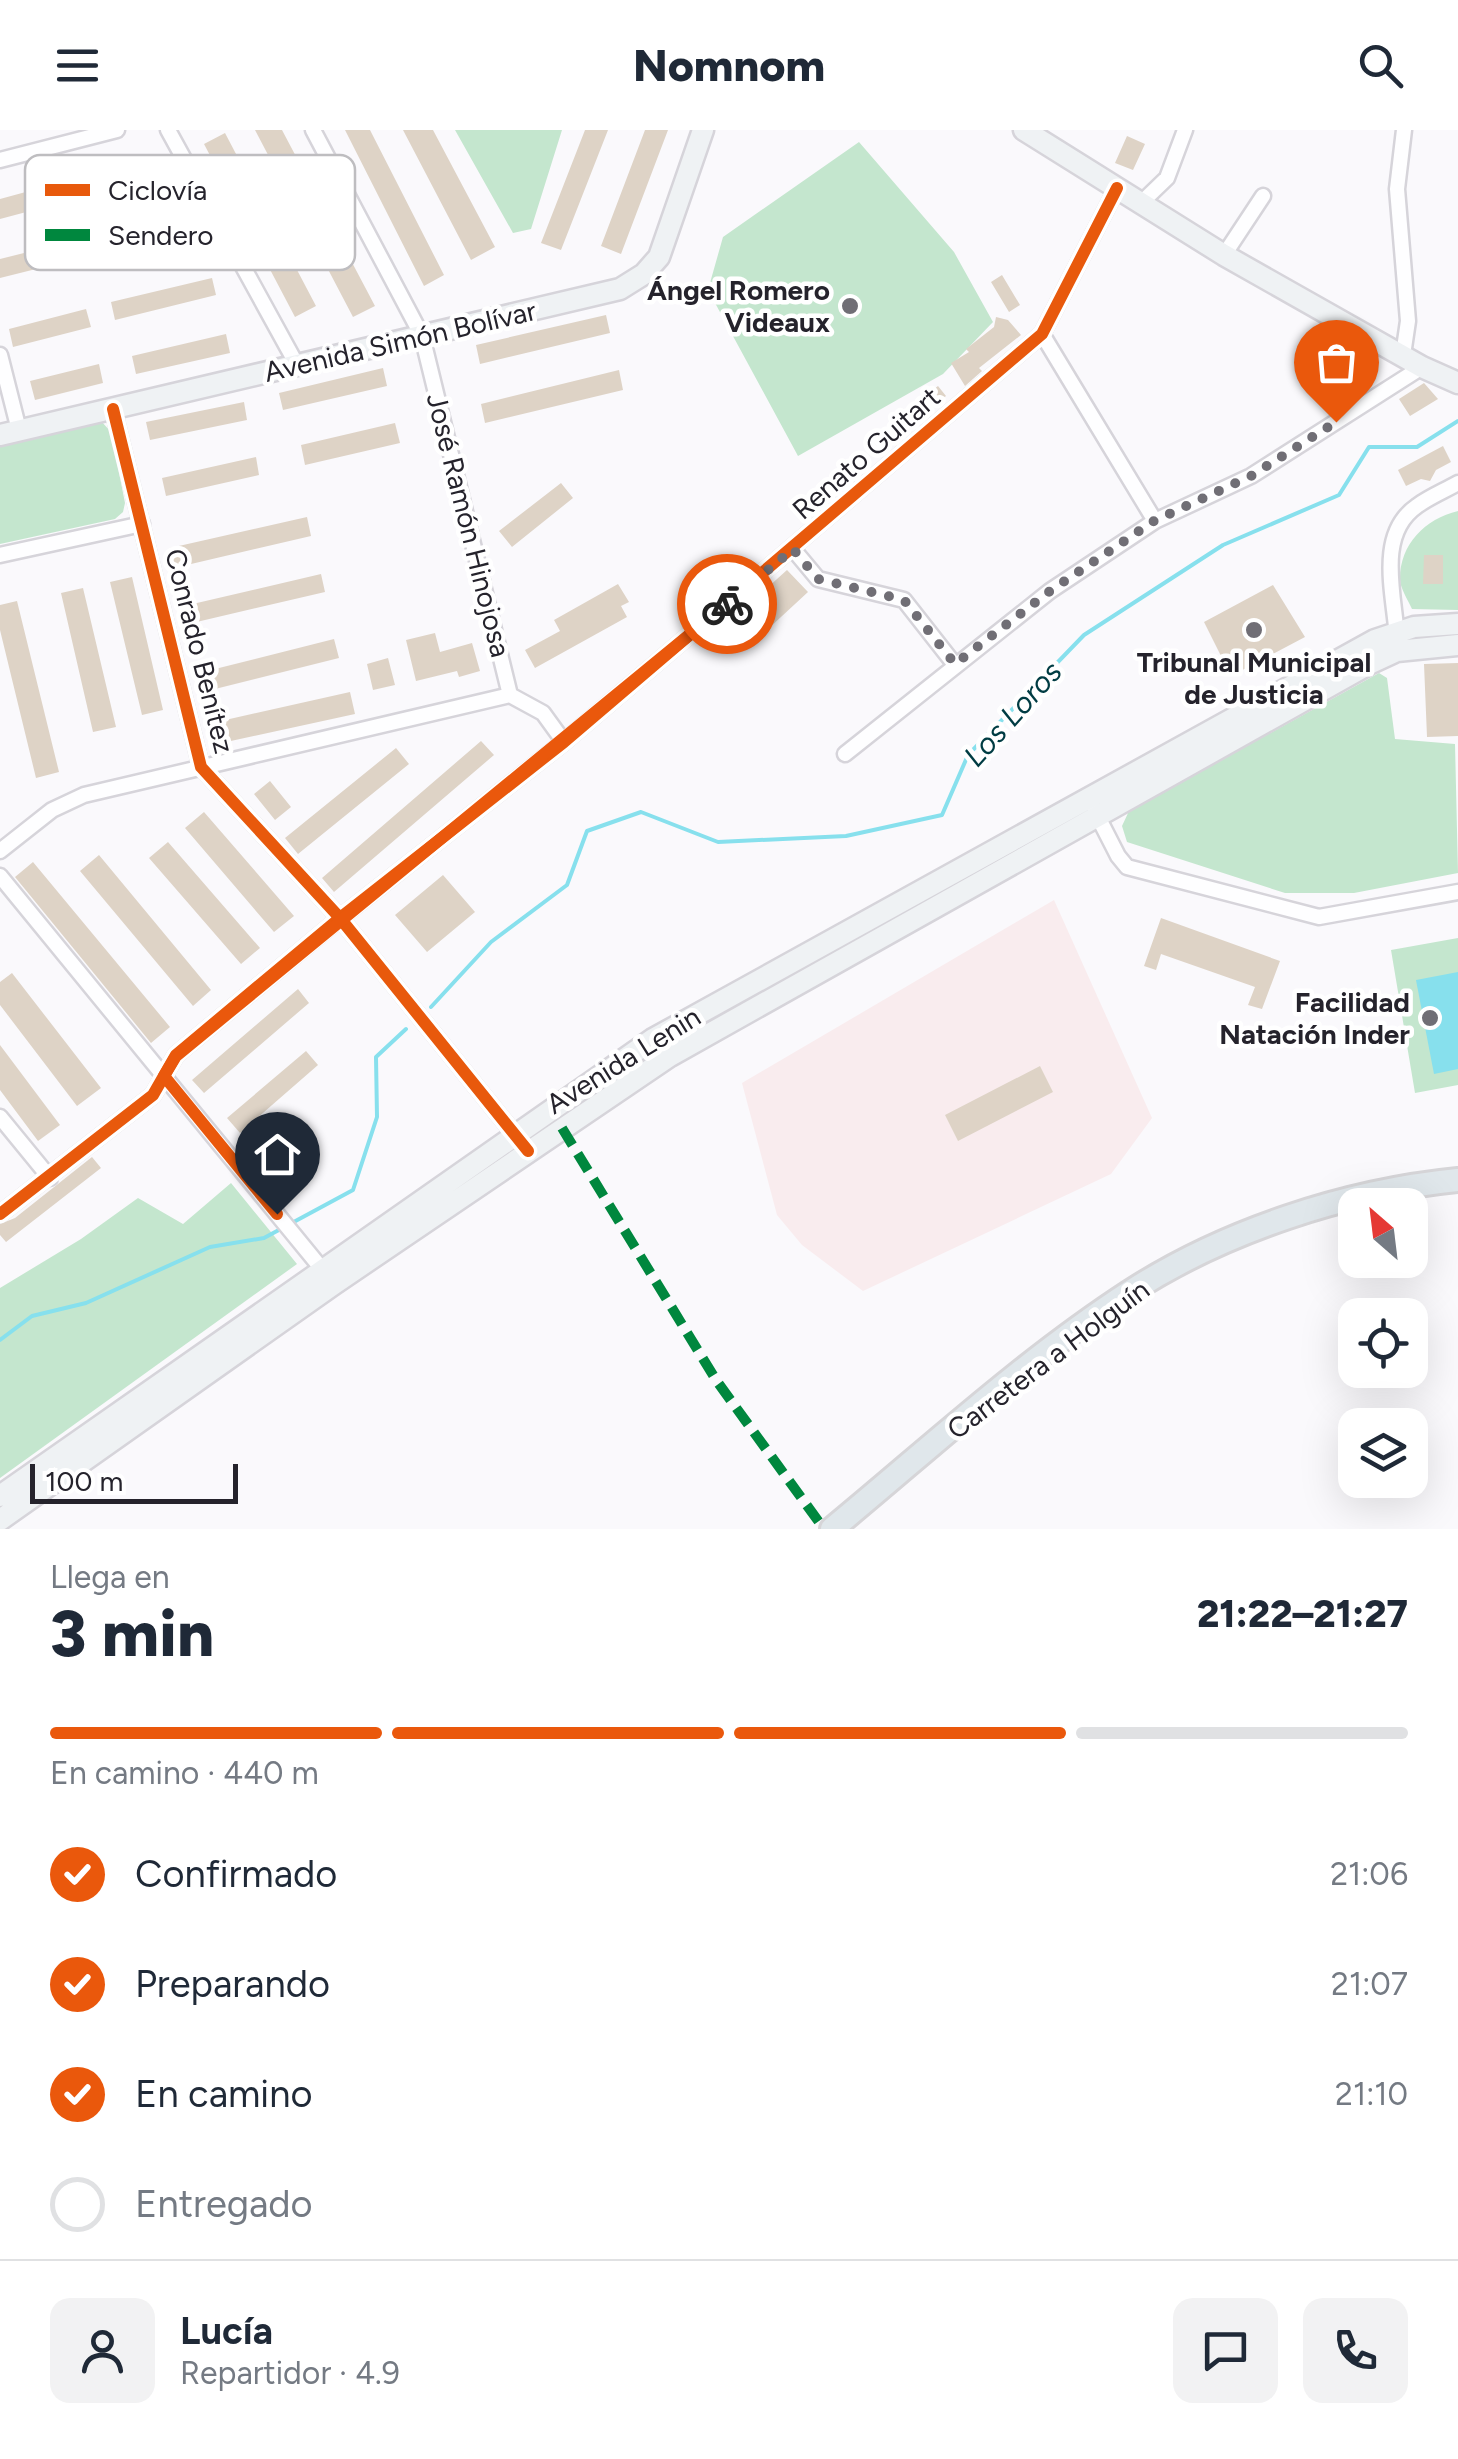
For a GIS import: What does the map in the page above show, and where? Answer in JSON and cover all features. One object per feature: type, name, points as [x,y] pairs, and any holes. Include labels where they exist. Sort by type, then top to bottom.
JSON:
[{"type":"main road","name":"Avenida Simón Bolívar","points":[[9,432],[620,289],[644,274],[659,258],[704,130]]},
{"type":"main road","points":[[1024,130],[1224,255],[1452,381]]},
{"type":"main road","name":"Avenida Lenin","points":[[0,1520],[514,1134],[653,1039],[1397,641],[1458,624]]},
{"type":"main road","name":"Avenida Lenin","points":[[1397,641],[1458,645]]},
{"type":"main road","name":"Avenida Lenin","points":[[0,1496],[327,1276],[528,1151],[670,1056],[1092,806]]},
{"type":"main road","name":"Carretera a Holguín","points":[[832,1529],[1008,1384],[1131,1292],[1233,1238],[1336,1204],[1458,1180]]},
{"type":"street","points":[[0,160],[117,130]]},
{"type":"street","points":[[168,130],[182,155]]},
{"type":"street","name":"José Ramón Hinojosa","points":[[312,130],[325,155]]},
{"type":"street","points":[[1140,204],[1167,178],[1185,130]]},
{"type":"street","points":[[1403,355],[1408,320],[1397,189],[1404,130]]},
{"type":"street","name":"Renato Guitart","points":[[0,1214],[153,1095],[176,1056],[340,918],[564,742],[1042,334],[1117,188]]},
{"type":"street","points":[[1224,255],[1263,196]]},
{"type":"street","name":"José Ramón Hinojosa","points":[[355,211],[422,336],[510,695],[543,714],[564,742]]},
{"type":"street","points":[[244,270],[296,365]]},
{"type":"street","points":[[1042,334],[1154,521]]},
{"type":"street","points":[[0,355],[9,432]]},
{"type":"street","points":[[845,754],[1050,591],[1154,521],[1251,476],[1422,367]]},
{"type":"street","name":"Conrado Benítez","points":[[114,408],[202,768],[340,918],[528,1151]]},
{"type":"street","points":[[1397,641],[1391,568],[1395,530],[1413,508],[1458,483]]},
{"type":"street","points":[[0,554],[142,524]]},
{"type":"street","points":[[793,549],[818,579],[904,600],[955,664]]},
{"type":"street","points":[[0,851],[52,810],[84,795],[510,695]]},
{"type":"street","points":[[1092,806],[1118,856],[1128,867],[1287,911],[1319,917],[1458,892]]},
{"type":"street","points":[[0,876],[327,1276]]},
{"type":"street","points":[[0,1117],[50,1178]]},
{"type":"shaded area","points":[[1054,900],[1152,1118],[1111,1174],[863,1291],[802,1245],[777,1215],[742,1083]]},
{"type":"green space","points":[[455,130],[562,130],[531,229],[513,233]]},
{"type":"green space","name":"Ángel Romero Videaux","points":[[859,142],[954,252],[993,322],[943,374],[798,456],[708,290],[723,237]]},
{"type":"green space","points":[[101,421],[111,432],[125,503],[123,512],[115,519],[0,544],[0,442]]},
{"type":"green space","points":[[1458,511],[1458,610],[1412,609],[1400,583],[1404,555],[1425,527]]},
{"type":"green space","points":[[1379,673],[1387,678],[1395,739],[1455,744],[1458,873],[1354,893],[1285,893],[1127,842],[1122,826],[1129,811]]},
{"type":"green space","name":"Facilidad Natación Inder","points":[[1458,938],[1458,1085],[1415,1093],[1391,950]]},
{"type":"green space","points":[[231,1183],[297,1264],[0,1478],[0,1288],[81,1239],[138,1198],[183,1224]]},
{"type":"water","points":[[1458,972],[1458,1069],[1434,1074],[1416,980]]},
{"type":"building","points":[[255,130],[282,130],[295,155],[268,155]]},
{"type":"building","points":[[345,130],[370,130],[444,275],[424,286]]},
{"type":"building","points":[[403,130],[433,130],[495,247],[471,260]]},
{"type":"building","points":[[585,130],[608,130],[561,250],[541,243]]},
{"type":"building","points":[[645,130],[668,130],[621,254],[601,246]]},
{"type":"building","points":[[225,133],[237,155],[210,155],[204,144]]},
{"type":"building","points":[[1127,136],[1145,144],[1133,170],[1115,163]]},
{"type":"building","points":[[25,192],[25,212],[0,219],[0,199]]},
{"type":"building","points":[[25,253],[25,270],[32,270],[0,278],[0,259]]},
{"type":"building","points":[[355,268],[375,306],[353,317],[328,270]]},
{"type":"building","points":[[270,270],[297,270],[316,306],[295,317]]},
{"type":"building","points":[[1002,275],[1020,305],[1009,312],[991,282]]},
{"type":"building","points":[[212,278],[216,295],[115,320],[111,302]]},
{"type":"building","points":[[86,309],[91,327],[13,347],[9,329]]},
{"type":"building","points":[[606,315],[610,333],[480,364],[476,345]]},
{"type":"building","points":[[996,317],[1008,320],[1021,335],[979,368],[982,371],[965,386],[951,363],[969,352],[966,349],[994,327]]},
{"type":"building","points":[[226,334],[230,353],[136,374],[132,356]]},
{"type":"building","points":[[99,364],[103,383],[35,400],[30,381]]},
{"type":"building","points":[[383,368],[387,386],[283,410],[279,393]]},
{"type":"building","points":[[619,370],[623,390],[485,423],[481,404]]},
{"type":"building","points":[[1424,383],[1438,399],[1410,416],[1399,399]]},
{"type":"building","points":[[938,386],[946,396],[897,433],[890,423]]},
{"type":"building","points":[[244,402],[247,420],[150,440],[146,422]]},
{"type":"building","points":[[395,423],[400,443],[305,465],[301,445]]},
{"type":"building","points":[[1443,446],[1451,462],[1436,470],[1430,481],[1421,479],[1406,486],[1398,470]]},
{"type":"building","points":[[256,457],[259,475],[166,496],[162,478]]},
{"type":"building","points":[[561,483],[573,498],[512,547],[499,531]]},
{"type":"building","points":[[307,517],[311,536],[174,568],[170,548]]},
{"type":"building","points":[[1424,555],[1443,555],[1443,584],[1423,584]]},
{"type":"building","points":[[787,570],[808,592],[768,629],[747,606]]},
{"type":"building","points":[[321,574],[325,592],[188,624],[184,606]]},
{"type":"building","points":[[132,577],[163,710],[142,715],[110,582]]},
{"type":"building","points":[[618,584],[629,602],[621,606],[627,617],[535,668],[525,650],[560,631],[554,620]]},
{"type":"building","name":"Tribunal Municipal de Justicia","points":[[1273,585],[1305,637],[1231,676],[1204,622]]},
{"type":"building","points":[[83,588],[116,727],[93,732],[61,593]]},
{"type":"building","points":[[17,601],[59,772],[36,778],[0,630],[0,605]]},
{"type":"building","points":[[435,633],[440,652],[472,643],[480,671],[459,677],[457,671],[416,681],[406,640]]},
{"type":"building","points":[[334,639],[339,658],[203,692],[199,673]]},
{"type":"building","points":[[388,658],[395,685],[373,690],[367,664]]},
{"type":"building","points":[[1458,663],[1458,736],[1427,737],[1424,664]]},
{"type":"building","points":[[350,692],[355,714],[217,744],[212,723]]},
{"type":"building","points":[[481,741],[494,755],[334,892],[322,878]]},
{"type":"building","points":[[396,748],[409,764],[298,854],[285,838]]},
{"type":"building","points":[[270,781],[291,807],[275,820],[254,794]]},
{"type":"building","points":[[204,812],[294,916],[274,932],[185,828]]},
{"type":"building","points":[[168,842],[260,948],[241,964],[149,858]]},
{"type":"building","points":[[99,855],[211,990],[193,1006],[80,871]]},
{"type":"building","points":[[33,862],[170,1027],[151,1043],[15,877]]},
{"type":"building","points":[[443,875],[475,912],[427,952],[395,915]]},
{"type":"building","points":[[1161,918],[1280,961],[1262,1009],[1248,1005],[1255,987],[1161,954],[1156,970],[1144,966]]},
{"type":"building","points":[[12,973],[101,1088],[77,1106],[0,1005],[0,982]]},
{"type":"building","points":[[298,989],[309,1003],[204,1093],[192,1080]]},
{"type":"building","points":[[0,1045],[60,1125],[38,1141],[0,1090]]},
{"type":"building","points":[[306,1051],[318,1065],[240,1133],[227,1118]]},
{"type":"building","points":[[1040,1066],[1053,1092],[958,1141],[945,1115]]},
{"type":"building","points":[[92,1157],[101,1168],[6,1242],[0,1235],[0,1224],[15,1218]]},
{"type":"waterway","name":"Los Loros","points":[[431,1007],[491,942],[567,885],[587,831],[641,812],[718,842],[846,836],[942,815],[968,755],[1084,635],[1223,545],[1339,495],[1369,447],[1417,447],[1458,421]]},
{"type":"waterway","points":[[0,1340],[32,1316],[86,1303],[210,1247],[264,1238],[353,1190],[377,1117],[376,1057],[406,1029]]},
{"type":"marked path","points":[[562,1128],[716,1380],[824,1529]]},
{"type":"cycle path","points":[[0,1214],[153,1095],[176,1055],[340,918],[564,742],[1042,334],[1117,188]]},
{"type":"cycle path","points":[[113,409],[201,767],[340,918],[528,1151]]},
{"type":"way so far","points":[[727,604],[793,549],[818,579],[904,600],[955,664],[1050,591],[1154,521],[1251,476],[1336,422]]},
{"type":"place","name":"Ángel Romero Videaux","points":[[850,306]]},
{"type":"place","name":"Tribunal Municipal de Justicia","points":[[1254,630]]},
{"type":"place","name":"Facilidad Natación Inder","points":[[1430,1018]]},
{"type":"route","points":[[277,1214],[164,1076],[176,1056],[340,918],[564,742],[727,604]]}]
